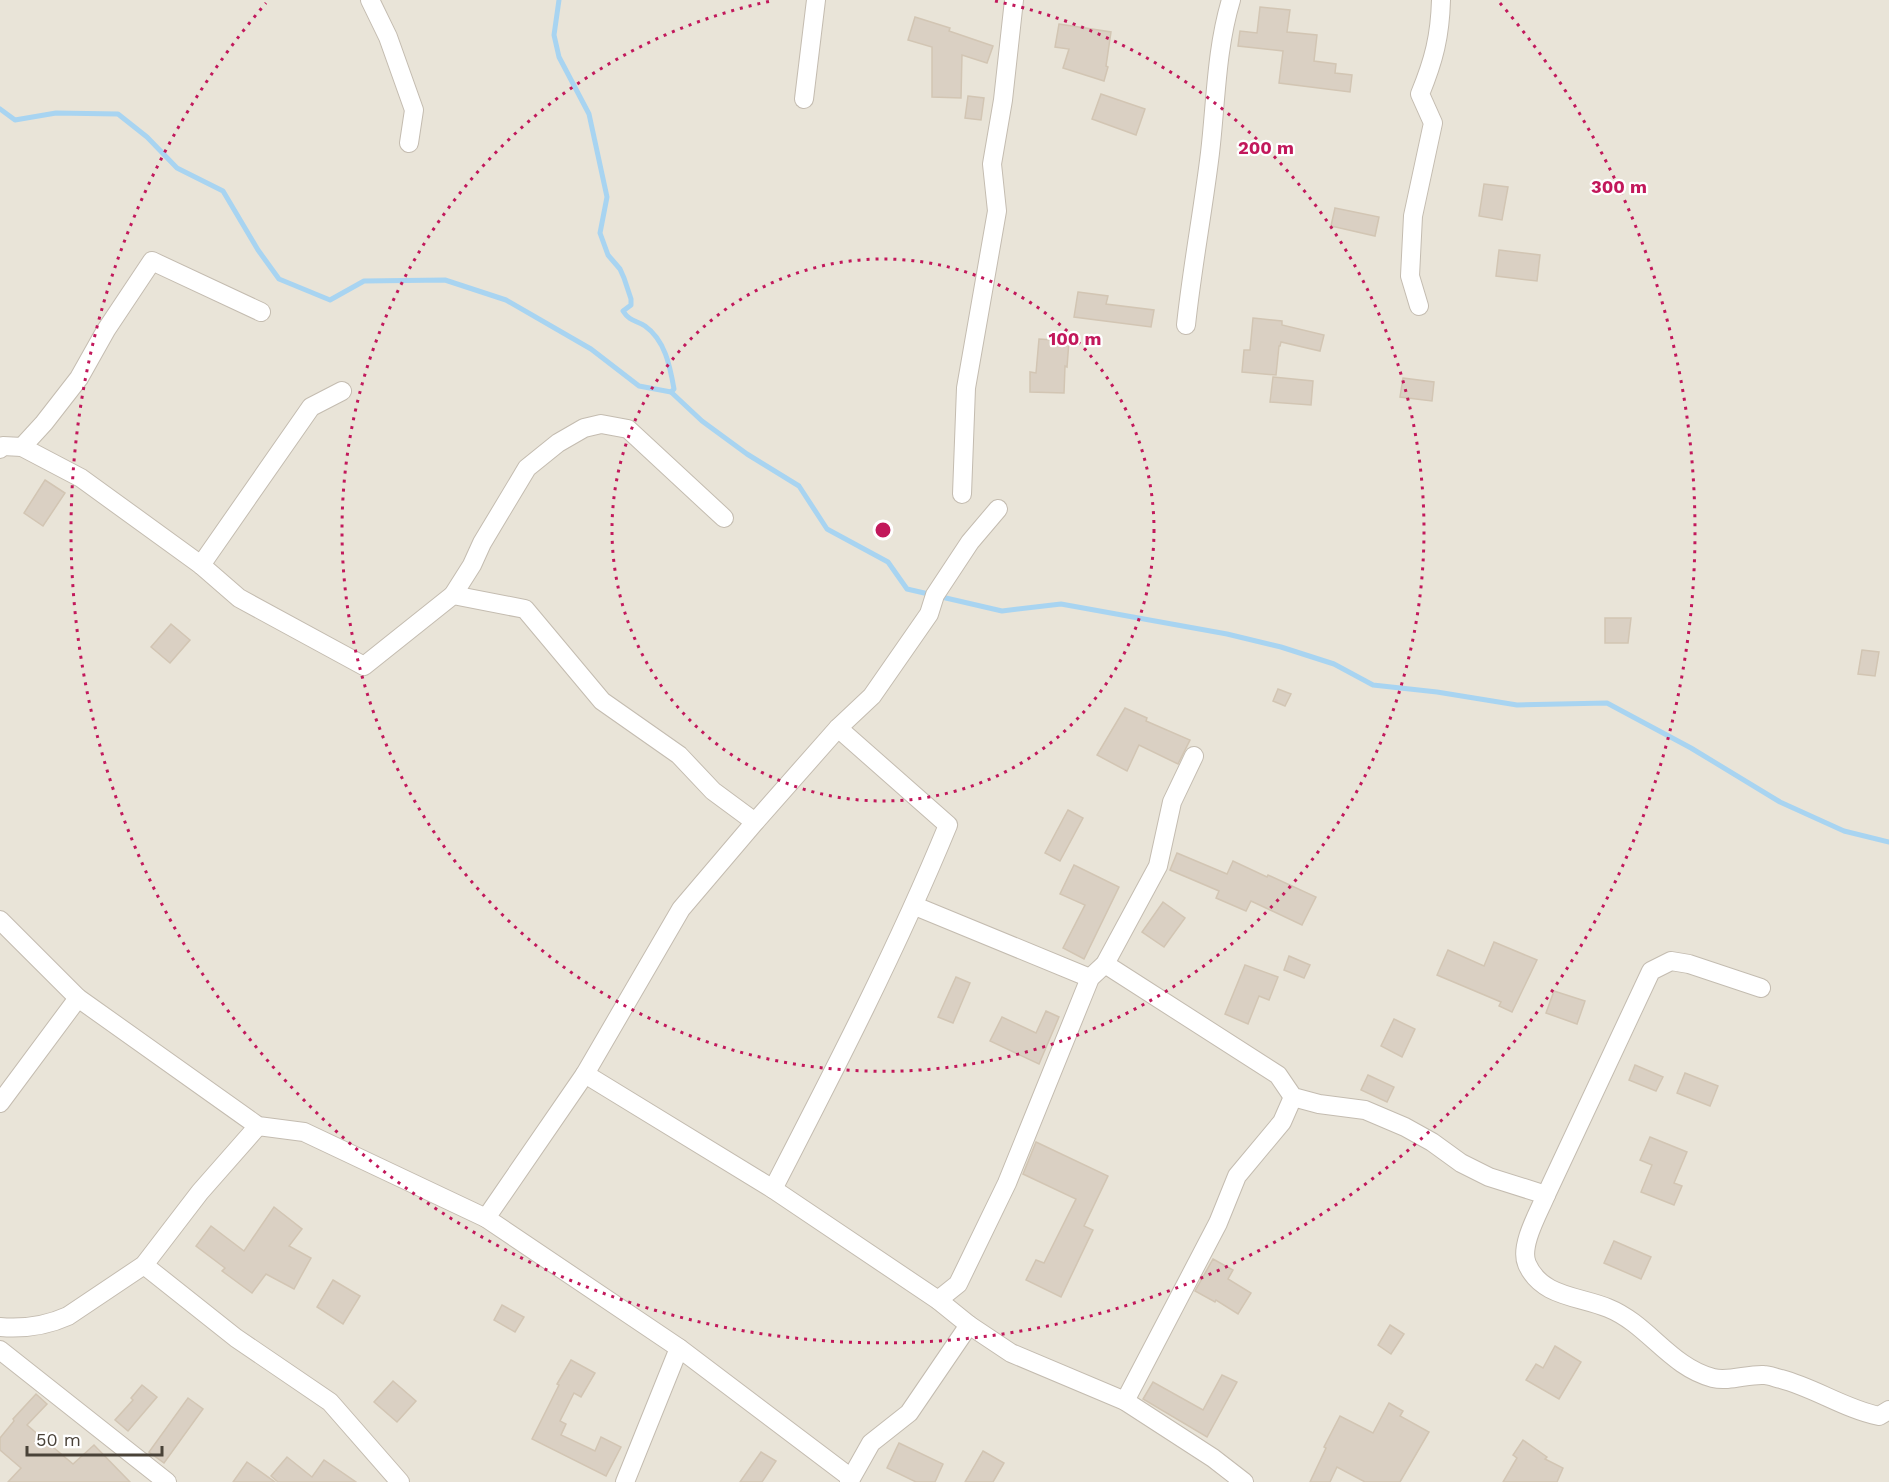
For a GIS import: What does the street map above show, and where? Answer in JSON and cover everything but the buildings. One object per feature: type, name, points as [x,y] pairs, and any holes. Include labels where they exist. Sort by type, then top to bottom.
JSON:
[{"type":"street","points":[[370,0],[388,37],[414,110],[409,143]]},
{"type":"street","points":[[804,99],[816,0]]},
{"type":"street","points":[[962,494],[966,387],[997,211],[992,164],[1003,100],[1014,0]]},
{"type":"street","points":[[1186,325],[1191,274],[1203,213],[1217,66],[1231,0]]},
{"type":"street","points":[[1419,306],[1410,276],[1413,216],[1433,123],[1420,94],[1430,70],[1440,29],[1441,0]]},
{"type":"street","points":[[22,447],[79,378],[106,330],[152,261],[261,312]]},
{"type":"street","points":[[201,565],[311,407],[342,391]]},
{"type":"street","points":[[0,449],[3,446],[22,447],[81,478],[201,565],[239,598],[364,666],[453,596],[527,468],[558,443],[584,428],[601,424],[628,429],[724,518]]},
{"type":"street","points":[[486,1218],[585,1074],[681,909],[754,822],[838,728],[872,696],[929,614],[935,595],[970,542],[998,509]]},
{"type":"street","points":[[453,596],[525,609],[602,701],[679,755],[713,791],[754,822]]},
{"type":"street","points":[[773,1189],[915,906],[948,825],[838,728]]},
{"type":"street","points":[[938,1300],[958,1284],[1007,1183],[1090,978],[1105,964],[1158,866],[1172,802],[1194,756]]},
{"type":"street","points":[[915,906],[1090,978]]},
{"type":"street","points":[[0,920],[78,998],[258,1126],[304,1132],[486,1218],[679,1348],[850,1480],[871,1443],[909,1413],[969,1325]]},
{"type":"street","points":[[1761,988],[1689,964],[1671,962],[1651,970],[1528,1236],[1525,1262],[1542,1285],[1567,1296],[1608,1308],[1631,1320],[1663,1350],[1689,1369],[1716,1379],[1764,1375],[1803,1385],[1862,1412],[1880,1416],[1889,1410]]},
{"type":"street","points":[[1105,964],[1278,1075],[1293,1097],[1319,1104],[1365,1110],[1405,1127],[1432,1142],[1461,1163],[1489,1177],[1546,1195]]},
{"type":"street","points":[[0,1103],[78,998]]},
{"type":"street","points":[[585,1074],[773,1189],[938,1300],[969,1325],[1011,1353],[1125,1401],[1213,1458],[1244,1482]]},
{"type":"street","points":[[1125,1401],[1218,1222],[1237,1176],[1282,1122],[1293,1097]]},
{"type":"street","points":[[0,1328],[36,1326],[61,1319],[144,1265],[200,1192],[258,1126]]},
{"type":"street","points":[[144,1265],[236,1338],[330,1402],[400,1482]]},
{"type":"street","points":[[625,1482],[679,1348]]},
{"type":"street","points":[[0,1350],[167,1482]]},
{"type":"shaded area","points":[[0,0],[1889,0],[1889,1482],[0,1482]]},
{"type":"waterway","points":[[559,0],[554,35],[559,57],[589,114],[607,197],[600,233],[608,255],[620,269],[631,299],[631,305],[623,311],[652,332],[662,346],[674,389],[671,392]]},
{"type":"waterway","points":[[0,109],[15,120],[56,113],[118,114],[147,137],[177,168],[223,191],[258,250],[279,279],[330,300],[364,281],[445,280],[506,300],[591,349],[639,386],[671,392],[702,421],[747,454],[799,486],[827,529],[888,562],[907,589],[1002,611],[1061,604],[1227,634],[1281,647],[1334,664],[1373,685],[1437,692],[1517,705],[1607,703],[1691,748],[1780,802],[1844,831],[1889,842]]}]
